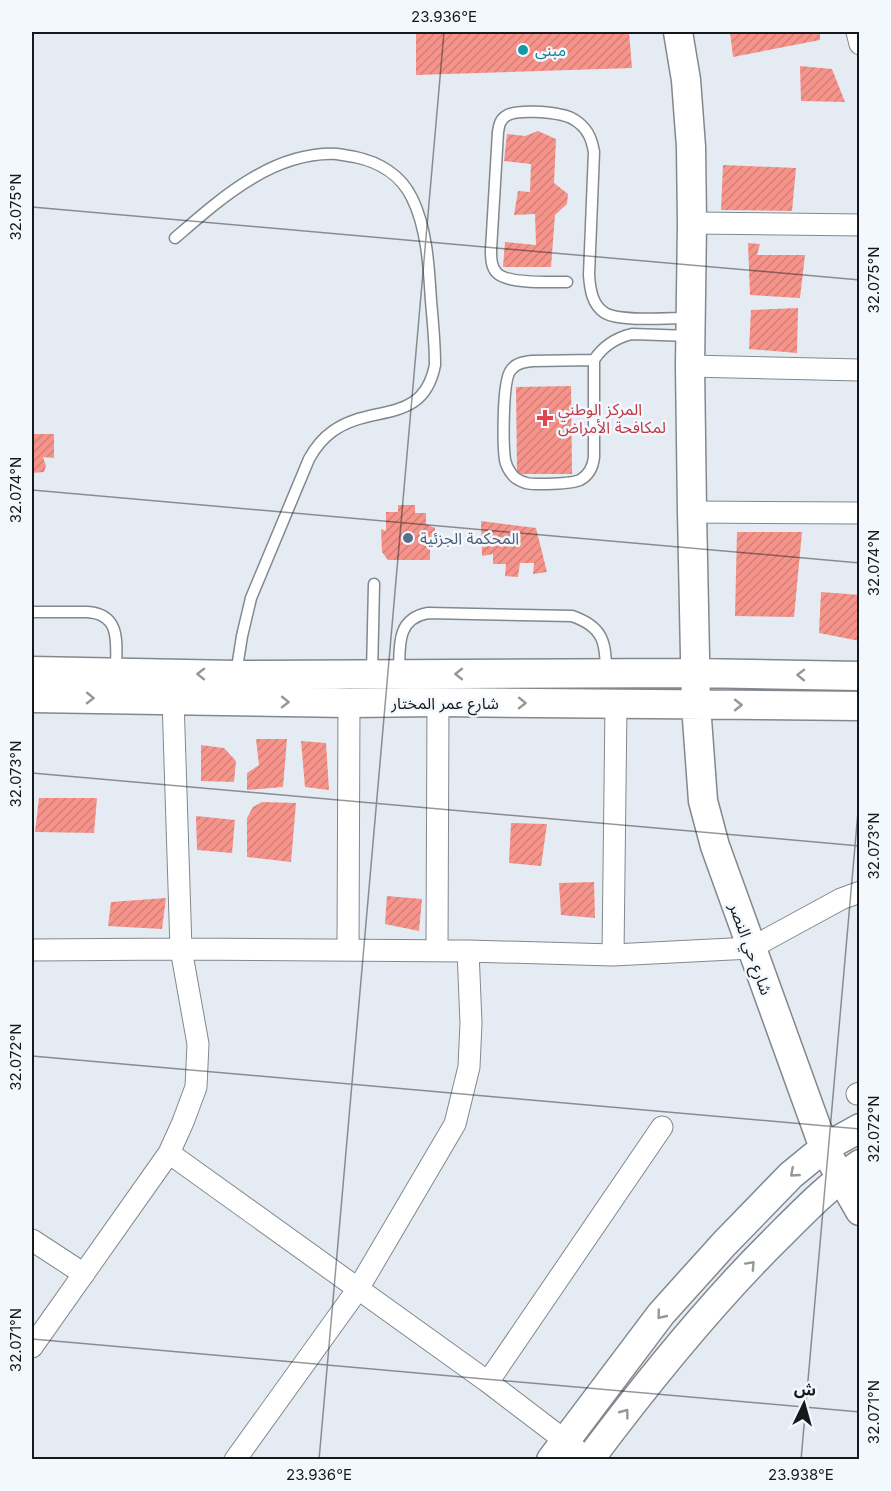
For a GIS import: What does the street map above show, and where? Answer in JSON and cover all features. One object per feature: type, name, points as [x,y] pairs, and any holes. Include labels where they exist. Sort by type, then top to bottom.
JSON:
[{"type":"street","name":"شارع حي النصر","points":[[678,32],[686,80],[691,147],[692,512],[696,705],[703,801],[714,846],[824,1148],[850,1170],[860,1211]]},
{"type":"street","points":[[857,32],[860,44]]},
{"type":"street","points":[[692,223],[860,225]]},
{"type":"street","points":[[690,366],[860,370]]},
{"type":"street","points":[[692,512],[860,513]]},
{"type":"street","name":"شارع عمر المختار","points":[[32,671],[116,672],[349,703],[860,706]]},
{"type":"street","name":"شارع عمر المختار","points":[[32,698],[173,699],[236,688],[385,674],[696,673],[860,676]]},
{"type":"street","points":[[32,1347],[169,1153],[196,1087],[198,1044],[181,949],[173,699]]},
{"type":"street","points":[[437,951],[438,702]]},
{"type":"street","points":[[348,950],[349,703]]},
{"type":"street","points":[[613,955],[616,704]]},
{"type":"street","points":[[32,950],[468,951],[613,955],[751,948],[841,899],[860,892]]},
{"type":"street","points":[[235,1460],[358,1288],[455,1124],[469,1067],[471,1023],[468,951]]},
{"type":"street","points":[[488,1382],[662,1127]]},
{"type":"street","points":[[558,1450],[661,1314],[759,1206],[791,1175],[824,1148],[860,1128]]},
{"type":"street","points":[[169,1153],[488,1382],[558,1450],[590,1459],[634,1400],[698,1322],[767,1248],[850,1170]]},
{"type":"street","points":[[32,1240],[84,1274]]},
{"type":"lane","points":[[567,282],[512,280],[502,277],[494,270],[491,250],[498,132],[503,117],[512,113],[563,115],[582,125],[588,133],[594,152],[589,275],[591,292],[599,308],[606,314],[690,327]]},
{"type":"lane","points":[[175,238],[216,203],[254,177],[298,159],[338,154],[380,164],[397,177],[412,197],[423,229],[428,263],[435,352],[433,376],[428,387],[411,405],[344,424],[315,448],[251,598],[242,636],[236,688]]},
{"type":"lane","points":[[594,360],[531,361],[522,363],[511,370],[505,391],[504,453],[507,466],[514,477],[526,483],[573,483],[582,479],[590,472],[594,458],[594,360],[598,354],[610,343],[624,336],[690,327]]},
{"type":"lane","points":[[374,584],[385,674]]},
{"type":"lane","points":[[32,612],[95,612],[102,615],[114,627],[116,635],[116,672]]},
{"type":"lane","points":[[385,674],[400,646],[402,633],[410,621],[429,613],[572,616],[584,620],[594,627],[601,637],[605,648],[606,674]]},
{"type":"building","name":"مبنى","points":[[416,32],[629,32],[632,68],[416,75]]},
{"type":"building","points":[[730,32],[820,32],[820,40],[733,57]]},
{"type":"building","points":[[800,66],[832,69],[845,102],[801,101]]},
{"type":"building","points":[[538,131],[556,139],[554,183],[568,194],[567,204],[555,215],[551,267],[503,267],[505,242],[536,245],[535,214],[514,215],[518,191],[530,192],[531,164],[504,161],[507,134],[525,136]]},
{"type":"building","points":[[723,165],[796,168],[792,211],[721,210]]},
{"type":"building","points":[[748,243],[760,244],[757,255],[805,255],[800,298],[750,295]]},
{"type":"building","points":[[798,308],[797,353],[749,349],[751,310]]},
{"type":"building","points":[[571,386],[572,474],[517,474],[516,387]]},
{"type":"building","points":[[32,434],[54,434],[54,458],[43,457],[46,466],[44,472],[32,473]]},
{"type":"building","name":"المحكمة الجزئية","points":[[398,505],[415,505],[415,513],[426,513],[426,524],[435,528],[435,546],[430,546],[430,560],[388,560],[382,552],[381,529],[386,531],[386,512],[398,512]]},
{"type":"building","points":[[481,521],[536,528],[547,572],[533,574],[534,563],[520,563],[518,577],[505,576],[506,564],[493,564],[493,554],[482,556]]},
{"type":"building","points":[[737,532],[802,532],[794,617],[735,616]]},
{"type":"building","points":[[821,592],[860,595],[860,641],[819,633]]},
{"type":"building","points":[[256,739],[287,739],[283,787],[247,790],[247,773],[259,765]]},
{"type":"building","points":[[301,741],[326,743],[329,790],[305,787]]},
{"type":"building","points":[[201,745],[224,748],[236,761],[234,782],[201,781]]},
{"type":"building","points":[[39,798],[97,798],[94,833],[35,832]]},
{"type":"building","points":[[262,802],[296,803],[291,862],[247,857],[247,818],[253,807]]},
{"type":"building","points":[[196,816],[235,820],[232,853],[197,850]]},
{"type":"building","points":[[511,823],[547,824],[541,866],[509,863]]},
{"type":"building","points":[[594,882],[595,918],[561,915],[559,883]]},
{"type":"building","points":[[387,896],[422,899],[419,931],[385,924]]},
{"type":"building","points":[[166,898],[162,929],[108,926],[111,902]]},
{"type":"place","name":"مبنى","points":[[523,50]]},
{"type":"place","name":"المركز الوطني لمكافحة الأمراض","points":[[545,418]]},
{"type":"place","name":"المحكمة الجزئية","points":[[408,538]]}]
